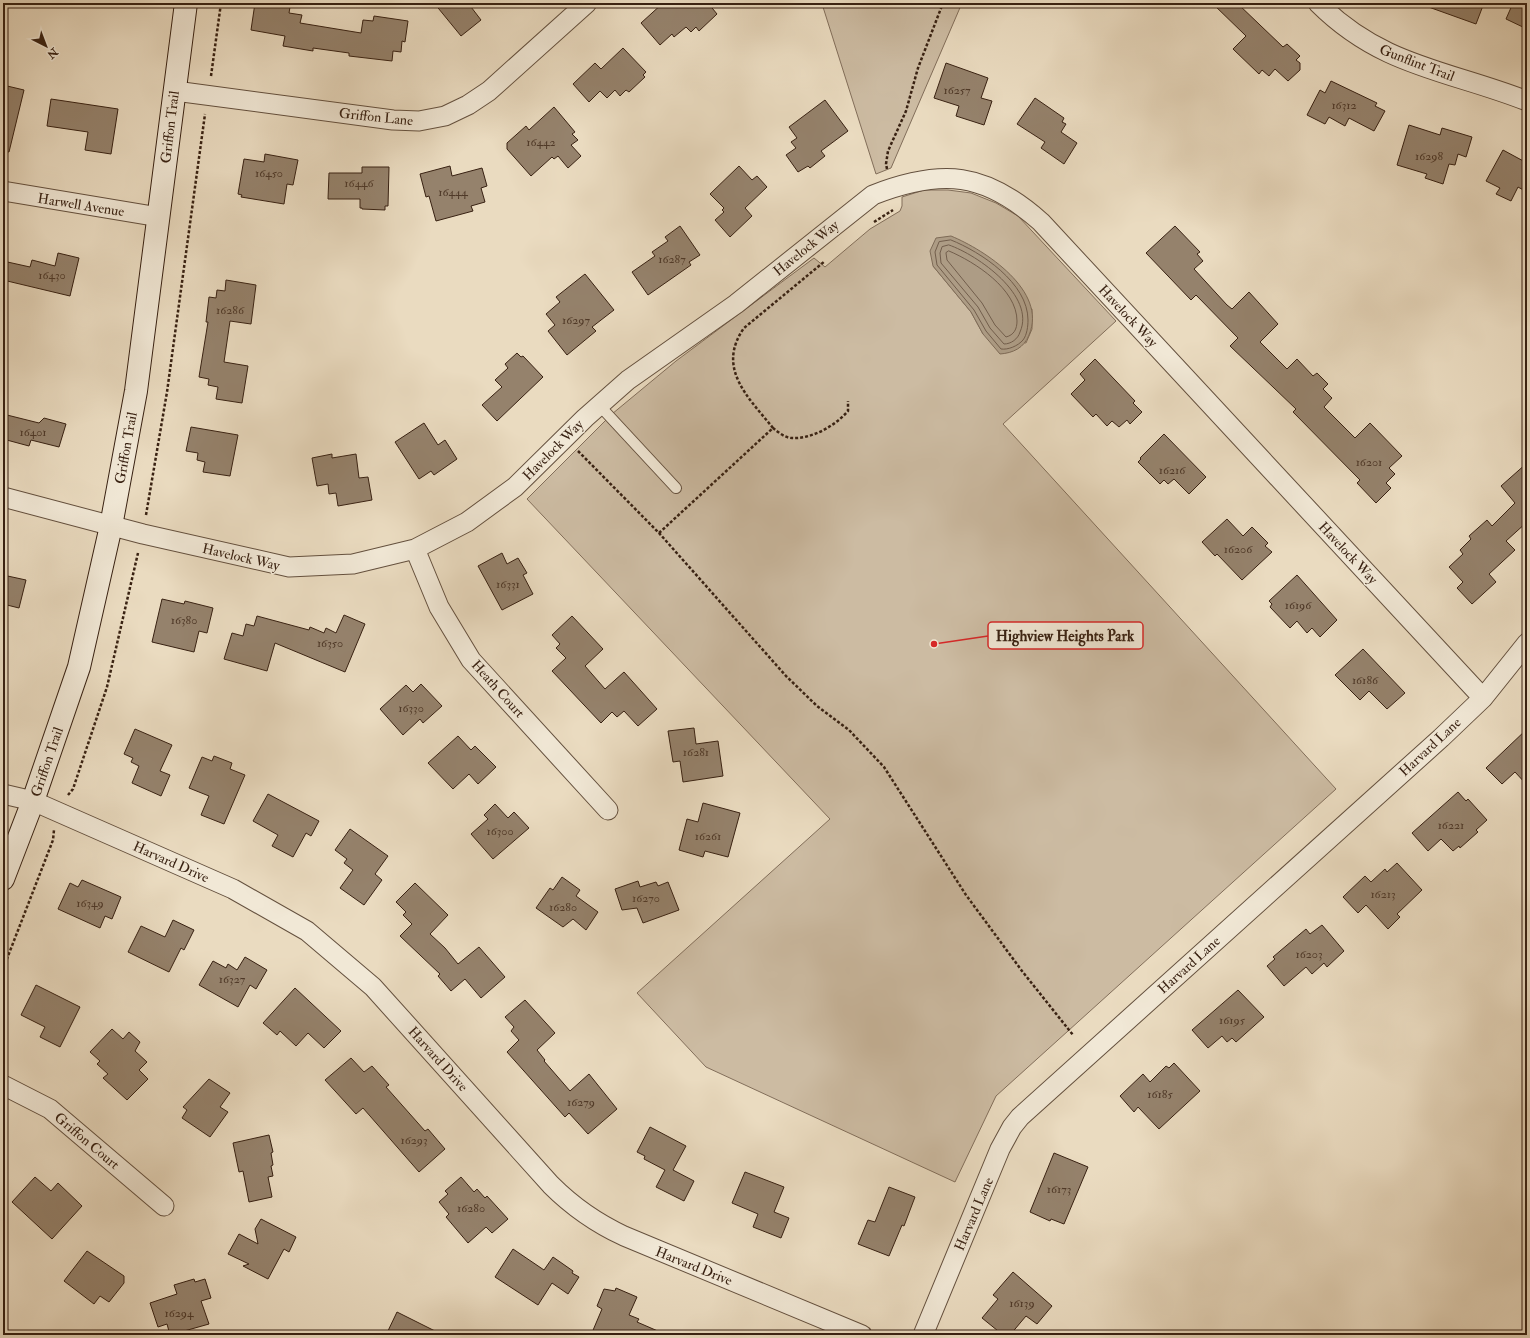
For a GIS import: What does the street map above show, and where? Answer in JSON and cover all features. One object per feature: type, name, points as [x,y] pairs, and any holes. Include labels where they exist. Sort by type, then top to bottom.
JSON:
[{"type":"street","name":"Griffon Trail","points":[[3,879],[33,802],[79,667],[110,526],[136,391],[186,3]]},
{"type":"street","name":"Griffon Lane","points":[[174,91],[393,120],[419,121],[445,116],[468,105],[489,91],[587,3]]},
{"type":"street","name":"Gunflint Trail","points":[[1318,3],[1342,24],[1367,42],[1390,55],[1527,101]]},
{"type":"street","name":"Havelock Way","points":[[3,497],[110,526],[289,567],[353,564],[415,549],[467,522],[509,491],[599,405],[634,376],[736,304],[852,210],[873,195],[922,179],[948,178],[974,182],[992,189],[1020,204],[1040,222],[1483,698]]},
{"type":"street","name":"Harwell Avenue","points":[[3,191],[159,217]]},
{"type":"street","name":"Heath Court","points":[[415,549],[439,607],[471,660],[608,810]]},
{"type":"street","name":"Harvard Lane","points":[[923,1335],[1000,1149],[1012,1127],[1020,1117],[1441,738],[1483,698],[1527,643]]},
{"type":"street","name":"Harvard Drive","points":[[3,794],[33,802],[232,889],[306,931],[373,987],[551,1185],[584,1214],[624,1236],[862,1335]]},
{"type":"street","name":"Griffon Court","points":[[3,1085],[50,1109],[164,1206]]},
{"type":"lane","points":[[599,405],[676,488]]},
{"type":"path","points":[[3,969],[53,840],[56,812],[73,789],[107,687],[143,534],[167,392],[221,3]]},
{"type":"path","points":[[872,222],[896,209],[886,164],[888,151],[906,111],[918,68],[943,3]]},
{"type":"path","points":[[829,258],[744,328],[738,337],[734,348],[732,363],[740,387],[773,428],[791,439],[808,436],[833,425],[848,411],[848,401]]},
{"type":"path","points":[[658,533],[773,428]]},
{"type":"path","points":[[565,438],[658,533],[786,676],[817,706],[849,730],[884,768],[966,895],[1022,971],[1073,1035]]},
{"type":"shaded area","points":[[828,3],[962,3],[891,168],[876,174],[823,7]]},
{"type":"shaded area","points":[[924,190],[948,190],[971,193],[996,203],[1018,216],[1116,321],[1003,424],[1336,789],[996,1096],[955,1182],[706,1067],[637,993],[830,819],[527,499],[612,414],[676,361],[814,258],[825,267],[870,229],[900,211],[902,206],[902,197]],"holes":[[[933,266],[1032,309],[1032,329],[1026,343],[983,334],[971,312]]]},
{"type":"water","points":[[951,236],[965,242],[996,262],[1010,274],[1022,288],[1030,303],[1032,319],[1027,340],[1018,349],[1000,354],[983,334],[971,312],[933,266],[930,251],[936,238]]},
{"type":"building","points":[[255,3],[290,7],[289,13],[302,15],[300,23],[361,33],[363,20],[373,21],[374,16],[408,21],[405,42],[402,41],[401,52],[393,51],[392,61],[349,56],[349,53],[313,48],[313,51],[283,46],[285,36],[251,30]]},
{"type":"building","points":[[434,3],[468,3],[481,20],[461,36]]},
{"type":"building","points":[[663,3],[708,3],[717,14],[699,31],[696,27],[691,32],[686,27],[674,37],[672,34],[660,45],[641,23]]},
{"type":"building","points":[[1212,3],[1237,3],[1283,47],[1287,44],[1300,56],[1296,60],[1300,63],[1300,70],[1288,81],[1275,69],[1269,76],[1262,70],[1259,74],[1233,49],[1246,36]]},
{"type":"building","points":[[1424,3],[1484,3],[1476,24],[1423,5]]},
{"type":"building","points":[[1513,3],[1527,3],[1527,29],[1506,19]]},
{"type":"building","points":[[623,48],[646,72],[643,75],[645,77],[629,92],[626,90],[620,96],[615,90],[607,98],[600,91],[589,102],[573,84],[595,63],[601,69]]},
{"type":"building","points":[[946,63],[988,78],[981,98],[992,101],[984,125],[956,116],[959,106],[934,98]]},
{"type":"building","points":[[1331,81],[1377,103],[1375,106],[1385,111],[1374,131],[1349,118],[1345,126],[1329,117],[1325,124],[1307,115],[1320,90],[1325,93]]},
{"type":"building","points":[[3,85],[24,90],[9,152],[3,151]]},
{"type":"building","points":[[1035,98],[1064,118],[1062,122],[1066,124],[1061,132],[1077,143],[1064,164],[1041,148],[1045,142],[1017,124]]},
{"type":"building","points":[[51,99],[118,109],[111,154],[85,150],[88,132],[47,126]]},
{"type":"building","points":[[825,100],[848,131],[821,151],[825,156],[810,168],[808,166],[798,172],[786,155],[796,148],[791,142],[797,138],[789,127]]},
{"type":"building","points":[[554,107],[575,132],[572,134],[578,140],[571,145],[581,156],[568,168],[558,156],[554,159],[552,157],[531,176],[507,149],[507,143],[526,126],[529,130]]},
{"type":"building","points":[[1409,125],[1440,135],[1442,128],[1472,137],[1466,157],[1458,154],[1455,165],[1449,164],[1443,184],[1425,178],[1427,174],[1397,165]]},
{"type":"building","points":[[1503,150],[1527,163],[1527,192],[1518,187],[1511,201],[1496,194],[1500,188],[1486,181]]},
{"type":"building","points":[[265,154],[298,160],[293,185],[287,184],[284,204],[241,197],[242,195],[238,194],[244,159],[264,162]]},
{"type":"building","points":[[450,166],[452,176],[482,168],[487,186],[481,188],[485,202],[471,206],[473,211],[436,221],[429,196],[426,197],[420,174]]},
{"type":"building","points":[[739,166],[752,180],[757,176],[767,187],[745,208],[752,216],[730,237],[715,220],[724,212],[722,210],[724,208],[710,194]]},
{"type":"building","points":[[362,167],[389,167],[388,206],[385,206],[385,210],[362,209],[360,208],[360,199],[328,199],[329,173],[362,173]]},
{"type":"building","points":[[680,226],[700,255],[689,262],[691,265],[648,295],[632,272],[655,256],[652,252],[668,241],[665,237]]},
{"type":"building","points":[[1175,226],[1200,252],[1197,254],[1203,261],[1194,269],[1227,305],[1232,309],[1249,292],[1278,324],[1260,342],[1287,369],[1297,359],[1313,376],[1317,373],[1328,384],[1323,389],[1332,398],[1324,407],[1355,438],[1370,423],[1402,456],[1389,468],[1395,474],[1386,483],[1391,488],[1376,503],[1357,483],[1360,480],[1293,412],[1296,409],[1230,346],[1238,338],[1196,295],[1191,300],[1146,253]]},
{"type":"building","points":[[58,253],[79,258],[70,296],[3,280],[3,261],[30,267],[32,260],[55,266]]},
{"type":"building","points":[[585,274],[614,310],[592,327],[596,331],[567,355],[548,331],[555,325],[546,314],[560,302],[556,297]]},
{"type":"building","points":[[226,280],[256,285],[251,324],[230,321],[224,362],[248,366],[242,403],[216,399],[218,387],[208,385],[209,379],[199,377],[208,322],[206,322],[209,297],[216,298],[217,290],[225,291]]},
{"type":"building","points":[[517,353],[521,357],[523,356],[543,377],[497,421],[482,405],[502,387],[495,380],[508,368],[505,364]]},
{"type":"building","points":[[1095,359],[1135,401],[1133,403],[1142,412],[1130,424],[1127,420],[1119,427],[1112,421],[1107,426],[1096,414],[1093,417],[1071,394],[1085,380],[1080,374]]},
{"type":"building","points":[[3,414],[39,423],[44,418],[66,424],[59,447],[31,440],[29,446],[3,439]]},
{"type":"building","points":[[424,423],[438,445],[445,440],[457,459],[434,475],[431,471],[419,479],[395,442]]},
{"type":"building","points":[[191,427],[238,435],[230,476],[203,472],[205,462],[197,460],[198,453],[186,451]]},
{"type":"building","points":[[1164,434],[1206,477],[1189,494],[1174,479],[1168,484],[1164,480],[1160,484],[1138,462],[1141,459],[1140,458]]},
{"type":"building","points":[[332,454],[332,458],[356,454],[359,478],[368,477],[372,500],[338,506],[336,493],[329,494],[328,484],[317,486],[312,458]]},
{"type":"building","points":[[1527,463],[1527,522],[1506,541],[1515,550],[1489,574],[1496,582],[1472,604],[1457,588],[1463,582],[1449,567],[1463,554],[1460,550],[1471,539],[1469,536],[1487,520],[1492,526],[1515,503],[1501,486]]},
{"type":"building","points":[[1227,519],[1243,536],[1252,527],[1268,543],[1265,546],[1272,552],[1242,580],[1217,554],[1215,556],[1202,542]]},
{"type":"building","points":[[502,553],[507,564],[518,558],[527,573],[523,575],[533,594],[502,610],[478,566]]},
{"type":"building","points":[[3,575],[26,580],[19,608],[3,604]]},
{"type":"building","points":[[1297,575],[1337,620],[1320,637],[1312,628],[1307,633],[1297,621],[1290,628],[1270,607],[1272,604],[1269,601]]},
{"type":"building","points":[[162,599],[184,604],[185,601],[213,608],[207,633],[199,631],[194,652],[152,642]]},
{"type":"building","points":[[344,615],[365,624],[345,672],[275,643],[267,671],[224,659],[232,633],[243,636],[246,624],[254,626],[257,616],[309,630],[310,627],[324,633],[326,628],[336,633]]},
{"type":"building","points":[[572,616],[603,649],[585,666],[605,689],[624,672],[657,709],[638,726],[624,711],[617,717],[612,712],[601,723],[552,671],[566,658],[556,648],[560,644],[552,635]]},
{"type":"building","points":[[1363,649],[1405,693],[1387,709],[1369,691],[1360,700],[1335,675]]},
{"type":"building","points":[[421,684],[442,706],[423,723],[420,719],[403,735],[380,709],[406,685],[413,692]]},
{"type":"building","points":[[694,728],[696,744],[718,741],[723,776],[683,782],[680,761],[673,762],[668,731]]},
{"type":"building","points":[[135,729],[172,745],[160,771],[170,775],[161,796],[132,783],[139,766],[131,762],[133,758],[124,754]]},
{"type":"building","points":[[1527,729],[1527,785],[1515,772],[1502,784],[1486,768]]},
{"type":"building","points":[[458,736],[471,750],[475,746],[496,767],[478,784],[469,774],[453,789],[428,763]]},
{"type":"building","points":[[214,756],[232,763],[230,769],[245,775],[224,824],[201,815],[209,796],[189,788],[202,757],[212,761]]},
{"type":"building","points":[[1458,792],[1466,801],[1468,799],[1487,820],[1476,830],[1478,832],[1460,848],[1459,846],[1453,851],[1441,839],[1428,851],[1412,833]]},
{"type":"building","points":[[268,794],[319,821],[311,836],[306,833],[293,857],[272,846],[278,835],[253,821]]},
{"type":"building","points":[[703,803],[740,813],[728,857],[705,851],[703,857],[679,850],[687,819],[698,822]]},
{"type":"building","points":[[495,804],[508,818],[514,812],[529,828],[493,859],[471,834],[488,819],[484,815]]},
{"type":"building","points":[[350,829],[388,856],[375,874],[382,880],[364,905],[340,888],[353,870],[344,863],[347,859],[335,850]]},
{"type":"building","points":[[1397,863],[1422,890],[1397,914],[1400,917],[1388,929],[1366,905],[1358,913],[1343,897],[1365,876],[1371,882],[1385,869],[1387,872]]},
{"type":"building","points":[[562,877],[580,890],[576,896],[598,912],[586,930],[573,919],[563,927],[536,908],[550,888],[553,890]]},
{"type":"building","points":[[82,880],[121,897],[112,919],[105,916],[100,928],[58,909],[70,883],[78,887]]},
{"type":"building","points":[[638,881],[640,887],[656,882],[658,886],[668,882],[679,910],[643,923],[637,908],[622,910],[615,889]]},
{"type":"building","points":[[415,883],[448,915],[430,934],[445,948],[458,964],[479,947],[505,977],[481,998],[465,979],[451,991],[438,976],[440,974],[400,936],[412,924],[403,915],[406,912],[396,902]]},
{"type":"building","points":[[173,920],[194,930],[184,950],[181,948],[169,972],[128,952],[141,926],[165,937]]},
{"type":"building","points":[[1322,925],[1344,951],[1327,967],[1324,963],[1312,974],[1306,967],[1284,986],[1267,966],[1275,959],[1273,957],[1306,929],[1310,934]]},
{"type":"building","points":[[245,957],[267,970],[256,989],[250,985],[238,1007],[199,985],[213,961],[226,968],[228,964],[237,970]]},
{"type":"building","points":[[36,985],[80,1007],[60,1047],[40,1037],[45,1027],[21,1015]]},
{"type":"building","points":[[295,988],[341,1031],[324,1048],[308,1033],[296,1046],[280,1031],[277,1035],[263,1023]]},
{"type":"building","points":[[1238,990],[1264,1017],[1236,1042],[1232,1038],[1227,1042],[1222,1036],[1208,1048],[1192,1030]]},
{"type":"building","points":[[525,1000],[555,1033],[537,1050],[545,1060],[544,1061],[570,1091],[589,1074],[617,1109],[588,1134],[569,1113],[565,1117],[507,1052],[519,1040],[511,1031],[514,1027],[505,1017]]},
{"type":"building","points":[[112,1029],[123,1039],[129,1032],[140,1042],[135,1051],[147,1062],[139,1070],[148,1079],[127,1100],[103,1078],[108,1074],[97,1064],[100,1061],[90,1052]]},
{"type":"building","points":[[351,1058],[364,1072],[372,1066],[389,1085],[386,1087],[425,1131],[428,1129],[445,1149],[419,1172],[363,1108],[356,1114],[325,1080]]},
{"type":"building","points":[[1174,1063],[1200,1091],[1159,1129],[1138,1107],[1134,1112],[1120,1096],[1143,1074],[1150,1082],[1166,1066],[1169,1068]]},
{"type":"building","points":[[209,1079],[230,1093],[220,1107],[228,1112],[210,1137],[182,1118],[187,1110],[183,1107]]},
{"type":"building","points":[[650,1127],[686,1146],[673,1170],[694,1181],[684,1201],[656,1187],[665,1170],[644,1159],[645,1156],[637,1152]]},
{"type":"building","points":[[269,1135],[273,1152],[271,1153],[273,1165],[271,1166],[273,1176],[268,1177],[272,1197],[249,1202],[243,1171],[239,1172],[233,1143]]},
{"type":"building","points":[[1054,1153],[1088,1167],[1064,1224],[1051,1219],[1050,1221],[1030,1212]]},
{"type":"building","points":[[745,1172],[784,1187],[774,1212],[789,1218],[781,1238],[753,1227],[758,1214],[732,1203]]},
{"type":"building","points":[[35,1177],[51,1191],[58,1183],[82,1206],[52,1239],[12,1202]]},
{"type":"building","points":[[461,1177],[474,1192],[477,1189],[485,1198],[487,1196],[508,1219],[492,1233],[486,1227],[468,1243],[446,1217],[449,1214],[439,1202],[448,1194],[445,1191]]},
{"type":"building","points":[[889,1187],[915,1197],[904,1226],[902,1225],[889,1256],[858,1244],[868,1220],[875,1222]]},
{"type":"building","points":[[261,1219],[296,1237],[289,1252],[284,1249],[268,1279],[243,1266],[249,1264],[228,1254],[239,1234],[258,1244],[255,1229]]},
{"type":"building","points":[[513,1249],[544,1270],[553,1257],[579,1277],[568,1294],[552,1283],[538,1305],[495,1277]]},
{"type":"building","points":[[87,1251],[124,1276],[124,1283],[109,1302],[100,1296],[94,1304],[64,1281]]},
{"type":"building","points":[[1013,1272],[1052,1306],[1037,1324],[1026,1316],[1010,1335],[1003,1335],[982,1318],[998,1299],[993,1295]]},
{"type":"building","points":[[194,1279],[195,1282],[205,1279],[211,1298],[201,1301],[209,1324],[170,1335],[167,1324],[158,1327],[150,1303],[177,1294],[174,1285]]},
{"type":"building","points":[[616,1288],[637,1297],[629,1315],[639,1319],[637,1322],[667,1335],[591,1335],[602,1309],[597,1306],[604,1289],[615,1291]]},
{"type":"building","points":[[397,1312],[443,1335],[386,1335]]},
{"type":"place","name":"Highview Heights Park","points":[[934,644]]}]
